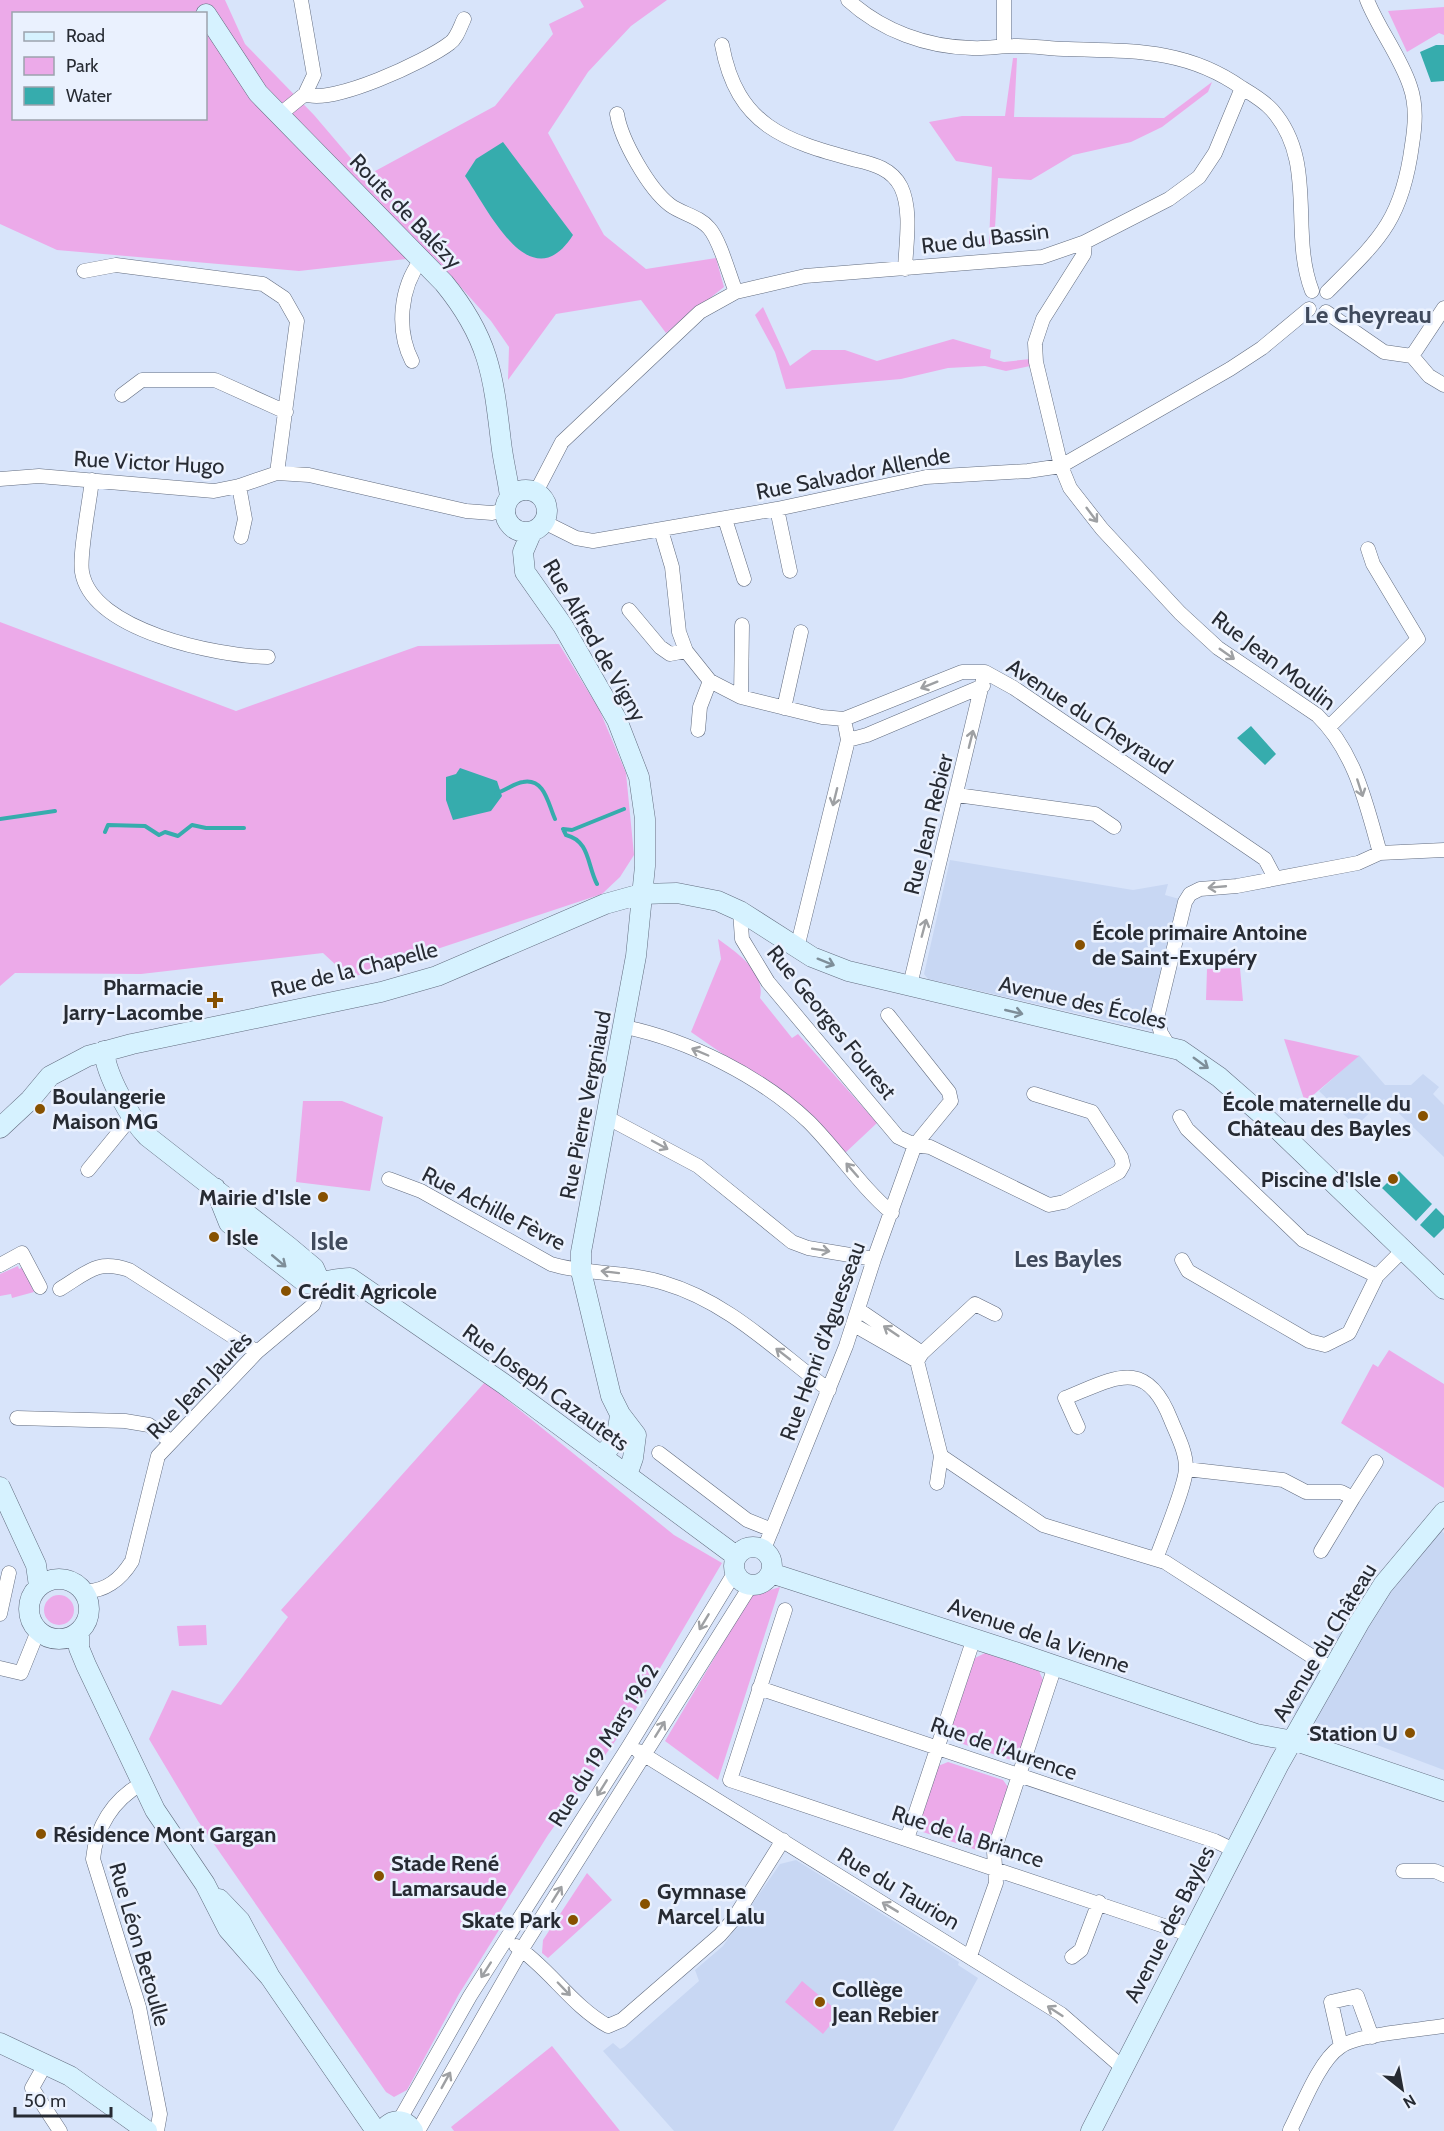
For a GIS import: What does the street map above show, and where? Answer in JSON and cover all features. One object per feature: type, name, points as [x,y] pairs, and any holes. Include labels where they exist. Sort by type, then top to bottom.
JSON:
[{"type":"street","points":[[278,116],[304,94],[314,75],[301,0]]},
{"type":"street","points":[[848,0],[867,17],[926,42],[971,48],[1004,46],[1134,51],[1192,60],[1218,71],[1272,110],[1291,142],[1301,175],[1303,264],[1312,291]]},
{"type":"street","points":[[1004,0],[1004,46]]},
{"type":"street","points":[[1328,292],[1387,228],[1397,211],[1409,170],[1415,127],[1414,99],[1410,84],[1368,0]]},
{"type":"street","name":"Route de Balézy","points":[[207,17],[232,57],[278,116],[421,260],[463,306],[481,340],[492,373],[503,458],[523,510]]},
{"type":"street","points":[[304,94],[326,98],[416,65],[453,42],[464,20]]},
{"type":"street","points":[[722,45],[725,63],[738,94],[758,120],[784,138],[877,165],[891,173],[902,188],[906,210],[905,268]]},
{"type":"street","name":"Rue du Bassin","points":[[523,510],[562,442],[700,312],[736,292],[805,276],[1042,257],[1085,242],[1169,199],[1199,177],[1215,153],[1242,88]]},
{"type":"street","points":[[617,114],[620,130],[658,195],[672,206],[699,219],[711,229],[736,292]]},
{"type":"street","name":"Rue Jean Moulin","points":[[1085,242],[1084,254],[1043,319],[1035,343],[1036,363],[1061,466],[1070,489],[1102,529],[1180,613],[1218,648],[1317,715],[1329,727],[1351,760],[1380,853]]},
{"type":"street","points":[[412,362],[404,346],[403,302],[409,277],[421,260]]},
{"type":"street","points":[[84,271],[116,265],[263,284],[284,298],[297,321],[286,412],[279,444],[277,473]]},
{"type":"street","points":[[1323,289],[1328,292],[1331,306],[1326,312],[1317,314],[1309,309],[1307,296],[1312,291],[1323,289]]},
{"type":"street","points":[[1412,357],[1444,308]]},
{"type":"street","name":"Rue Salvador Allende","points":[[523,510],[576,538],[593,541],[725,519],[926,477],[1029,471],[1061,466],[1230,369],[1262,348],[1309,309]]},
{"type":"street","points":[[1326,312],[1384,352],[1412,357],[1430,376],[1444,385]]},
{"type":"street","points":[[122,395],[142,380],[215,380],[286,412]]},
{"type":"street","name":"Rue Victor Hugo","points":[[0,479],[39,476],[214,491],[239,486],[277,473],[309,475],[466,511],[492,513],[523,510]]},
{"type":"street","points":[[92,480],[82,571],[91,597],[111,615],[173,641],[241,657],[268,657]]},
{"type":"street","points":[[239,486],[245,519],[241,537]]},
{"type":"street","points":[[777,509],[790,571]]},
{"type":"street","name":"Rue Alfred de Vigny","points":[[523,510],[525,572],[563,626],[617,720],[639,777],[645,819],[641,894]]},
{"type":"street","points":[[725,519],[744,579]]},
{"type":"street","points":[[660,530],[672,567],[679,632],[686,651],[710,681],[741,697],[822,717],[844,719],[848,740],[797,948]]},
{"type":"street","points":[[1329,727],[1418,639],[1373,564],[1368,549]]},
{"type":"street","points":[[628,610],[660,647],[670,654],[686,651]]},
{"type":"street","points":[[741,697],[742,625]]},
{"type":"street","points":[[784,708],[801,632]]},
{"type":"street","name":"Avenue du Cheyraud","points":[[844,719],[962,672],[985,672],[1014,687],[1265,859],[1275,878]]},
{"type":"street","name":"Rue Jean Rebier","points":[[910,985],[985,672]]},
{"type":"street","points":[[698,730],[700,707],[710,681]]},
{"type":"street","name":"Avenue du Cheyraud","points":[[848,740],[867,735],[982,687]]},
{"type":"street","points":[[957,795],[1095,814],[1114,827]]},
{"type":"street","points":[[1168,1045],[1161,1033],[1157,1018],[1185,902],[1190,894],[1200,889],[1358,863],[1380,853],[1444,850]]},
{"type":"street","name":"Avenue des Écoles","points":[[641,894],[696,896],[740,911],[797,948],[848,971],[1008,1010],[1168,1045],[1191,1056],[1267,1119],[1444,1289]]},
{"type":"street","name":"Rue Pierre Vergniaud","points":[[620,1414],[611,1396],[598,1346],[581,1271],[581,1252],[625,1027],[636,956],[641,894]]},
{"type":"street","name":"Rue de la Chapelle","points":[[0,1128],[30,1101],[50,1076],[75,1061],[104,1051],[381,992],[437,976],[605,904],[641,894]]},
{"type":"street","name":"Rue Georges Fourest","points":[[740,911],[742,939],[768,982],[898,1137],[915,1145],[930,1147],[1049,1205],[1064,1202],[1119,1172],[1123,1165],[1121,1157],[1092,1112],[1034,1094]]},
{"type":"street","points":[[888,1015],[949,1092],[951,1101],[915,1145]]},
{"type":"street","points":[[625,1027],[655,1033],[741,1072],[807,1121],[892,1214]]},
{"type":"street","points":[[104,1051],[107,1068],[147,1136],[215,1188],[229,1222],[306,1283],[321,1284]]},
{"type":"street","points":[[88,1170],[133,1115]]},
{"type":"street","points":[[1180,1117],[1187,1129],[1303,1240],[1377,1276]]},
{"type":"street","points":[[608,1118],[698,1166],[792,1242],[808,1248],[874,1259]]},
{"type":"street","name":"Rue Henri d'Aguesseau","points":[[764,1549],[854,1325],[874,1259],[915,1145]]},
{"type":"street","name":"Rue Achille Fèvre","points":[[389,1179],[421,1191],[550,1264],[581,1271],[611,1272],[663,1282],[698,1295],[735,1317],[829,1390]]},
{"type":"street","points":[[1182,1260],[1188,1271],[1309,1341],[1325,1345],[1338,1341],[1349,1333],[1377,1276],[1402,1251]]},
{"type":"street","points":[[0,1264],[22,1253],[40,1287]]},
{"type":"street","points":[[60,1288],[97,1267],[114,1265],[129,1270],[257,1352]]},
{"type":"street","name":"Rue Joseph Cazautets","points":[[321,1284],[334,1278],[350,1278],[504,1384],[627,1475],[735,1564]]},
{"type":"street","name":"Rue Jean Jaurès","points":[[90,1595],[124,1575],[132,1561],[158,1456],[257,1352],[313,1305],[321,1284]]},
{"type":"street","points":[[919,1357],[975,1305],[995,1314]]},
{"type":"street","points":[[859,1310],[919,1357],[941,1456],[937,1483]]},
{"type":"street","points":[[854,1325],[919,1357]]},
{"type":"street","points":[[1078,1427],[1065,1398],[1115,1378],[1129,1376],[1153,1386],[1162,1397],[1183,1449],[1186,1469],[1156,1559]]},
{"type":"street","points":[[601,1456],[614,1444],[618,1436],[620,1414]]},
{"type":"street","points":[[620,1414],[636,1436],[633,1458],[627,1475]]},
{"type":"street","points":[[17,1418],[125,1421],[149,1425],[162,1432],[170,1441]]},
{"type":"street","points":[[659,1453],[747,1520],[772,1530]]},
{"type":"street","points":[[941,1456],[1043,1525],[1156,1559],[1196,1581],[1333,1670]]},
{"type":"street","points":[[1322,1551],[1376,1462]]},
{"type":"street","points":[[1186,1469],[1283,1480],[1306,1492],[1341,1492],[1353,1498]]},
{"type":"street","points":[[0,1487],[36,1565],[47,1582]]},
{"type":"street","name":"Avenue du Château","points":[[1293,1741],[1383,1585],[1444,1512]]},
{"type":"street","points":[[749,1547],[764,1549],[769,1555],[771,1574],[758,1584],[751,1585],[741,1582],[735,1564],[749,1547]]},
{"type":"street","name":"Rue du 19 Mars 1962","points":[[392,2128],[470,1996],[629,1746],[735,1564]]},
{"type":"street","points":[[0,1614],[9,1573]]},
{"type":"street","name":"Avenue de la Vienne","points":[[771,1574],[974,1638],[1256,1734],[1293,1741],[1444,1791]]},
{"type":"street","points":[[66,1580],[90,1595],[87,1620],[74,1640],[46,1636],[32,1624],[29,1605],[47,1582],[66,1580]]},
{"type":"street","points":[[418,2131],[522,1949],[751,1585]]},
{"type":"street","points":[[759,1688],[786,1610]]},
{"type":"street","points":[[0,1668],[21,1673],[38,1631]]},
{"type":"street","points":[[908,1839],[974,1638]]},
{"type":"street","points":[[74,1640],[141,1784],[205,1884],[228,1929],[270,1977],[359,2108],[392,2128]]},
{"type":"street","points":[[970,1956],[996,1883],[994,1851],[1056,1666]]},
{"type":"street","name":"Rue de l'Aurence","points":[[759,1688],[1215,1841],[1234,1850]]},
{"type":"street","name":"Rue de la Briance","points":[[759,1688],[730,1780],[1099,1902],[1191,1935]]},
{"type":"street","name":"Avenue des Bayles","points":[[1091,2131],[1234,1850],[1293,1741]]},
{"type":"street","name":"Rue du Taurion","points":[[629,1746],[1061,2014],[1123,2068]]},
{"type":"street","name":"Rue Léon Betoulle","points":[[141,1784],[125,1794],[106,1817],[95,1845],[93,1859],[139,2007],[160,2114],[157,2131]]},
{"type":"street","points":[[507,1939],[539,1962],[590,2016],[608,2026],[622,2020],[720,1935],[733,1920],[783,1840]]},
{"type":"street","points":[[1403,1871],[1435,1871],[1444,1875]]},
{"type":"street","points":[[1072,1958],[1081,1950],[1099,1902]]},
{"type":"street","points":[[1341,2046],[1331,2002],[1357,1996],[1372,2037]]},
{"type":"street","points":[[1290,2131],[1328,2060],[1341,2046],[1372,2037],[1444,2026]]},
{"type":"street","points":[[0,2043],[70,2076],[147,2131]]},
{"type":"street","points":[[46,2063],[32,2088],[60,2131]]},
{"type":"shaded area","name":"École primaire Antoine de Saint-Exupéry","points":[[950,860],[1133,890],[1168,884],[1165,895],[1183,900],[1154,1031],[928,979],[924,974]]},
{"type":"shaded area","name":"École maternelle du Château des Bayles","points":[[1359,1055],[1385,1085],[1411,1085],[1423,1074],[1439,1087],[1433,1094],[1444,1105],[1444,1157],[1384,1099],[1356,1126],[1319,1091]]},
{"type":"shaded area","points":[[1425,1519],[1444,1533],[1444,1770],[1294,1714],[1334,1640]]},
{"type":"shaded area","name":"Collège Jean Rebier","points":[[796,1860],[959,1962],[958,1965],[978,1978],[893,2131],[674,2131],[603,2051],[613,2043],[620,2049],[624,2047],[699,1981],[695,1970],[723,1946],[780,1864]]},
{"type":"green space","points":[[0,0],[225,0],[245,44],[314,115],[366,176],[495,106],[553,34],[549,24],[584,7],[580,0],[667,0],[631,26],[588,72],[548,133],[604,235],[646,269],[716,258],[724,287],[666,333],[641,300],[556,314],[508,380],[509,347],[491,321],[433,256],[299,271],[57,250],[0,224]]},
{"type":"green space","points":[[1444,7],[1444,35],[1439,33],[1407,52],[1388,11]]},
{"type":"green space","points":[[1013,58],[1017,58],[1014,117],[1164,118],[1212,82],[1208,92],[1162,127],[1131,142],[1073,155],[1031,180],[998,178],[994,244],[989,244],[992,167],[956,161],[929,122],[962,116],[1005,116]]},
{"type":"green space","points":[[763,307],[790,366],[812,350],[845,350],[877,361],[953,339],[991,350],[990,358],[1004,362],[1030,359],[1030,366],[1006,371],[985,366],[948,368],[901,379],[786,389],[775,352],[755,315]]},
{"type":"green space","points":[[0,622],[236,711],[418,646],[559,644],[599,709],[626,773],[634,855],[620,877],[602,894],[350,978],[323,953],[141,974],[15,973],[0,986]]},
{"type":"green space","points":[[718,939],[741,957],[754,971],[761,989],[760,998],[792,1038],[798,1034],[877,1123],[844,1154],[798,1106],[691,1032],[721,959]]},
{"type":"green space","points":[[1240,968],[1243,1001],[1206,1000],[1207,969]]},
{"type":"green space","points":[[1284,1039],[1294,1041],[1359,1056],[1305,1102]]},
{"type":"green space","points":[[303,1101],[342,1101],[383,1117],[370,1191],[296,1182]]},
{"type":"green space","points":[[18,1266],[19,1269],[23,1267],[34,1292],[12,1298],[11,1294],[0,1296],[0,1274]]},
{"type":"green space","points":[[1389,1350],[1444,1384],[1444,1488],[1341,1423],[1373,1364],[1378,1367]]},
{"type":"green space","points":[[485,1382],[674,1535],[722,1563],[626,1726],[548,1835],[496,1918],[499,1930],[459,1994],[407,2090],[394,2097],[386,2092],[198,1821],[149,1739],[172,1690],[221,1705],[288,1617],[281,1610]]},
{"type":"green space","points":[[780,1587],[718,1780],[665,1741],[751,1596]]},
{"type":"green space","points":[[59,1595],[70,1599],[74,1610],[70,1621],[59,1625],[48,1621],[44,1610],[48,1599]]},
{"type":"green space","points":[[206,1625],[207,1645],[179,1646],[177,1626]]},
{"type":"green space","points":[[985,1653],[1039,1671],[1043,1680],[1018,1757],[1011,1760],[954,1741],[949,1734],[975,1658]]},
{"type":"green space","points":[[948,1762],[1003,1780],[1008,1787],[988,1846],[980,1851],[923,1832],[919,1823],[938,1766]]},
{"type":"green space","name":"Skate Park","points":[[587,1873],[612,1900],[548,1958],[542,1953],[543,1940]]},
{"type":"green space","points":[[802,1981],[840,2013],[823,2034],[785,2002]]},
{"type":"green space","points":[[552,2046],[620,2131],[454,2131],[451,2127]]},
{"type":"water","points":[[1436,45],[1444,45],[1444,81],[1431,82],[1420,52]]},
{"type":"water","points":[[503,142],[573,235],[557,253],[542,259],[527,255],[512,243],[465,176],[476,159]]},
{"type":"water","points":[[1251,726],[1276,754],[1265,765],[1237,738]]},
{"type":"water","points":[[460,768],[497,781],[502,796],[491,811],[453,820],[446,800],[446,777],[456,774]]},
{"type":"water","points":[[1399,1171],[1432,1204],[1416,1221],[1382,1188]]},
{"type":"water","points":[[1436,1208],[1444,1216],[1444,1228],[1434,1238],[1420,1225]]},
{"type":"waterway","points":[[496,793],[520,783],[536,784],[545,793],[555,819]]},
{"type":"waterway","points":[[563,829],[572,830],[624,809]]},
{"type":"waterway","points":[[0,819],[55,811]]},
{"type":"waterway","points":[[105,832],[108,825],[145,826],[159,835],[165,832],[178,836],[192,825],[206,828],[244,828]]},
{"type":"waterway","points":[[563,829],[566,835],[574,838],[584,848],[597,884]]},
{"type":"place","name":"École primaire Antoine de Saint-Exupéry","points":[[1080,945]]},
{"type":"place","name":"Pharmacie Jarry-Lacombe","points":[[215,1000]]},
{"type":"place","name":"Boulangerie Maison MG","points":[[40,1109]]},
{"type":"place","name":"École maternelle du Château des Bayles","points":[[1423,1116]]},
{"type":"place","name":"Piscine d'Isle","points":[[1393,1179]]},
{"type":"place","name":"Mairie d'Isle","points":[[323,1197]]},
{"type":"place","name":"Isle","points":[[214,1237]]},
{"type":"place","name":"Crédit Agricole","points":[[286,1291]]},
{"type":"place","name":"Station U","points":[[1410,1733]]},
{"type":"place","name":"Résidence Mont Gargan","points":[[41,1834]]},
{"type":"place","name":"Stade René Lamarsaude","points":[[379,1876]]},
{"type":"place","name":"Gymnase Marcel Lalu","points":[[645,1904]]},
{"type":"place","name":"Skate Park","points":[[573,1920]]},
{"type":"place","name":"Collège Jean Rebier","points":[[820,2002]]},
{"type":"district","name":"Le Cheyreau","points":[[1368,315]]},
{"type":"district","name":"Isle","points":[[329,1241]]},
{"type":"district","name":"Les Bayles","points":[[1068,1259]]}]
